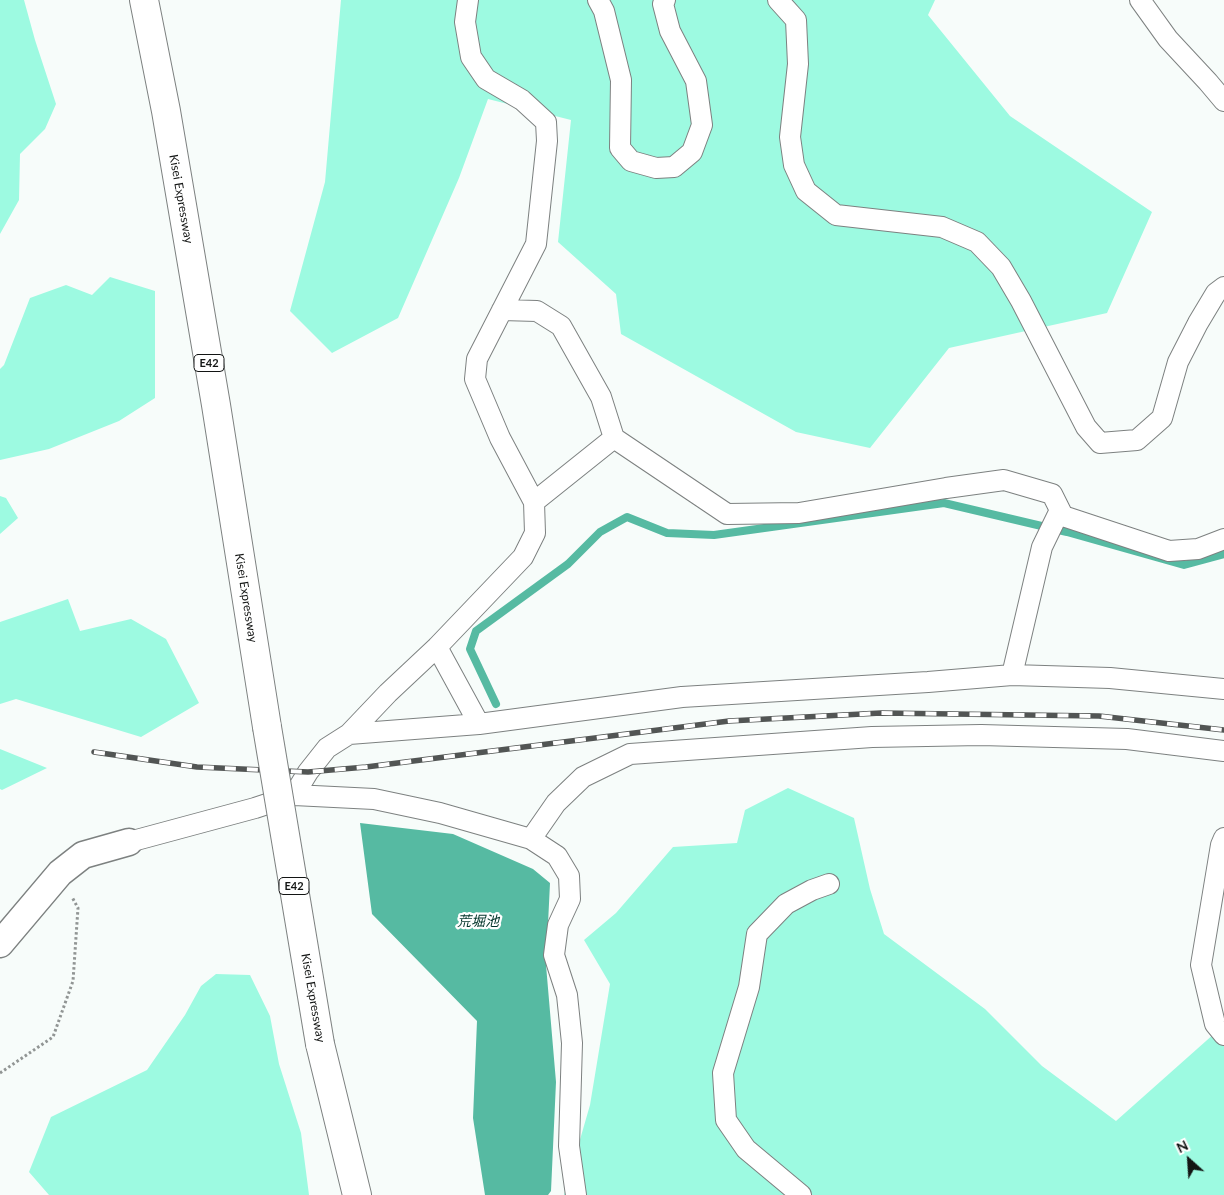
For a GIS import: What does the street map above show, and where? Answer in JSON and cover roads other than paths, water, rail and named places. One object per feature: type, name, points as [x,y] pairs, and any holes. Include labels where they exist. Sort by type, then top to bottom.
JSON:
[{"type":"highway","name":"Kisei Expressway","points":[[144,0],[180,189],[320,1044],[357,1195]]},
{"type":"street","points":[[294,795],[308,772],[327,748],[349,734],[388,693],[437,647],[523,558],[535,534],[534,502],[500,438],[475,379],[477,359],[536,244],[548,142],[546,122],[522,100],[486,79],[471,57],[465,22],[468,0]]},
{"type":"street","points":[[598,0],[604,11],[621,80],[620,148],[631,162],[656,168],[674,167],[692,152],[702,125],[696,81],[670,31],[663,4],[665,0]]},
{"type":"street","points":[[778,0],[796,20],[798,64],[790,137],[794,165],[806,191],[836,215],[942,227],[977,242],[1001,267],[1021,301],[1086,427],[1100,443],[1137,440],[1162,418],[1178,362],[1216,293],[1224,287]]},
{"type":"street","points":[[1140,0],[1168,39],[1224,101]]},
{"type":"street","points":[[502,310],[537,311],[561,326],[601,397],[614,438],[727,514],[799,513],[1004,480],[1052,494],[1063,516],[1169,551],[1198,549],[1224,539]]},
{"type":"street","points":[[534,502],[614,438]]},
{"type":"street","points":[[1012,675],[1042,547],[1060,510]]},
{"type":"street","points":[[437,647],[479,724]]},
{"type":"street","points":[[349,734],[479,724],[682,697],[1012,675],[1110,678],[1224,689]]},
{"type":"street","points":[[531,839],[556,803],[584,777],[630,754],[872,737],[981,735],[1127,739],[1224,751]]},
{"type":"street","points":[[0,944],[60,873],[83,855],[256,808],[294,795],[374,799],[440,813],[531,839],[556,856],[569,876],[570,900],[558,925],[554,955],[567,995],[572,1043],[569,1146],[576,1195]]},
{"type":"street","points":[[1224,838],[1221,845],[1201,965],[1215,1024],[1224,1035]]},
{"type":"street","points":[[801,1195],[746,1149],[726,1120],[723,1073],[749,987],[757,934],[786,904],[812,890],[829,884]]},
{"type":"water","name":"荒堀池","points":[[360,823],[453,834],[533,869],[550,883],[546,965],[556,1082],[551,1191],[548,1195],[485,1195],[473,1118],[477,1021],[372,914]]},
{"type":"waterway","points":[[496,704],[470,649],[476,631],[568,564],[600,532],[627,517],[667,533],[714,535],[944,503],[1067,532],[1184,565],[1224,554]]},
{"type":"railway","points":[[94,752],[197,767],[308,772],[366,767],[729,721],[881,713],[1099,716],[1224,730]]}]
